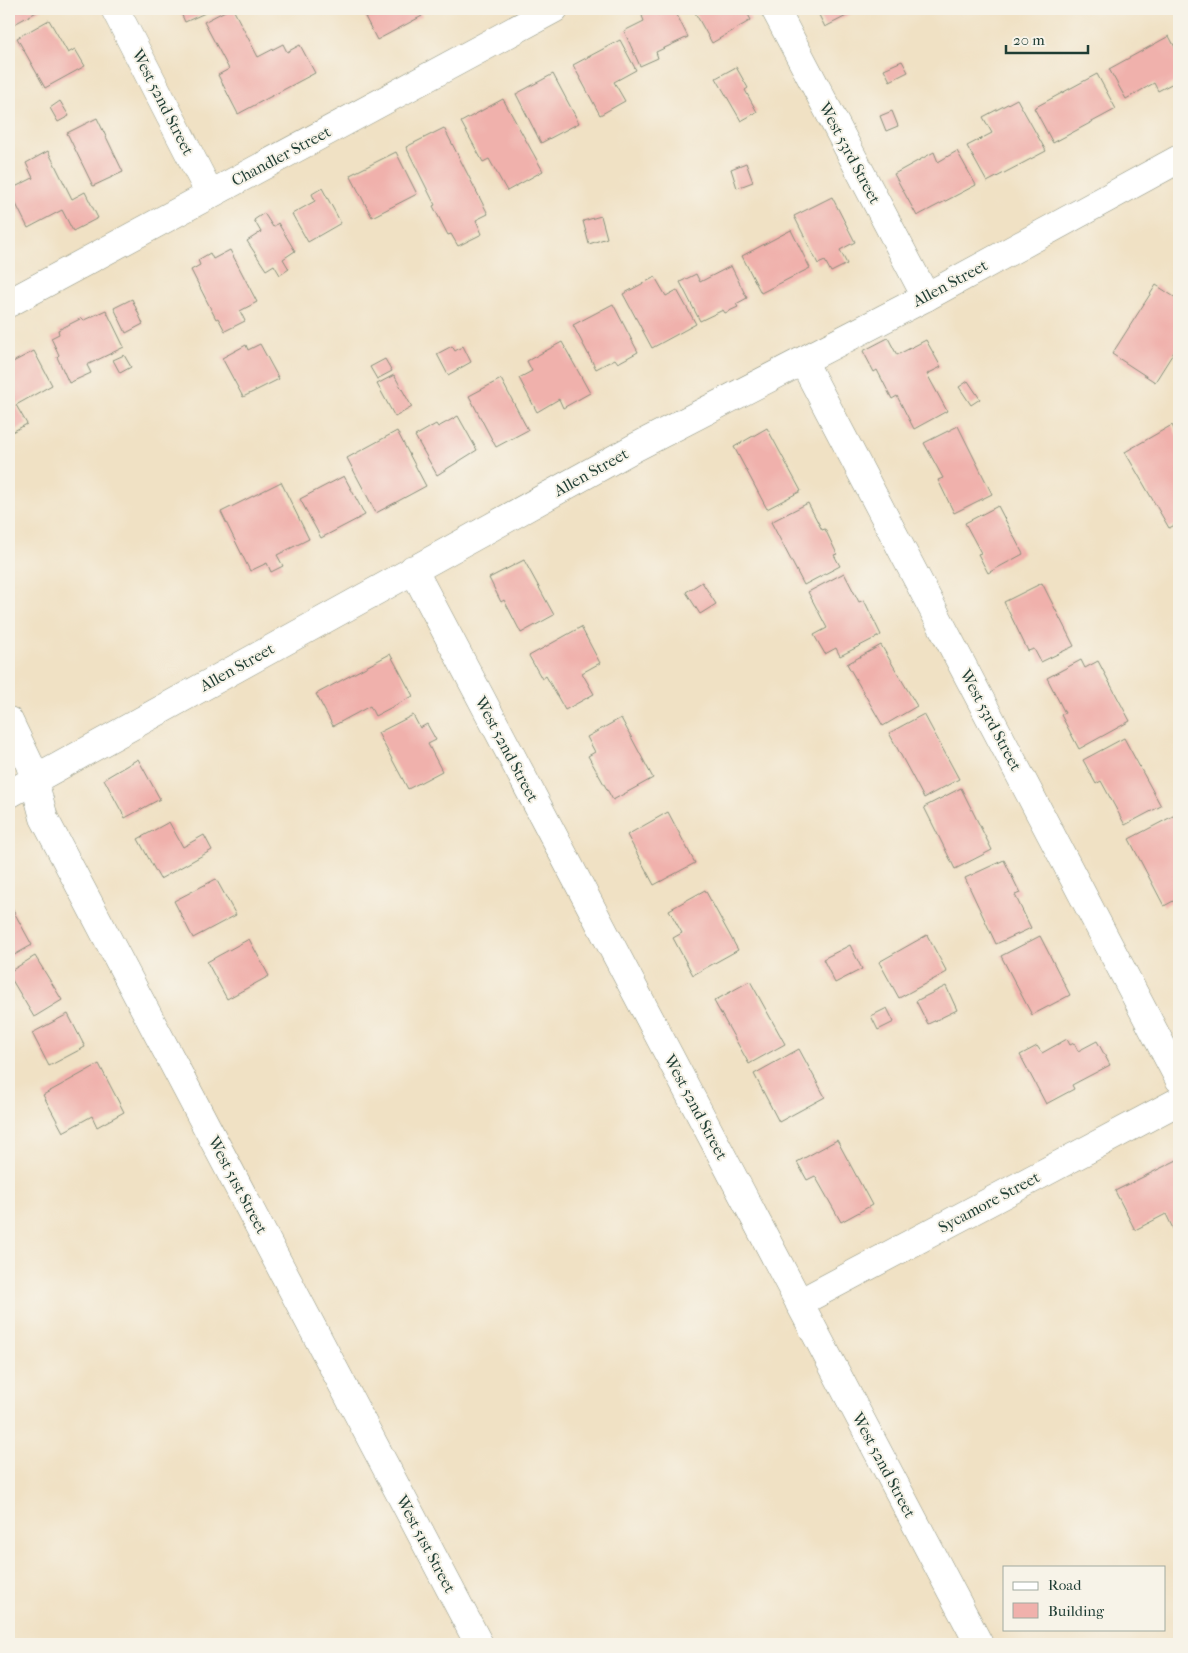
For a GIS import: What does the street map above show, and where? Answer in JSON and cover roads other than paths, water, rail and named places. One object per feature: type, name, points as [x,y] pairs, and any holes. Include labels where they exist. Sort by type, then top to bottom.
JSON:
[{"type":"street","name":"West 52nd Street","points":[[115,9],[210,194]]},
{"type":"street","name":"Chandler Street","points":[[9,303],[554,9]]},
{"type":"street","name":"West 53rd Street","points":[[775,9],[926,296]]},
{"type":"street","name":"Allen Street","points":[[9,794],[636,447],[926,296],[1179,159]]},
{"type":"street","name":"West 53rd Street","points":[[803,361],[1179,1079]]},
{"type":"street","name":"West 52nd Street","points":[[413,570],[979,1644]]},
{"type":"street","name":"West 51st Street","points":[[9,721],[30,765],[44,818],[479,1644]]},
{"type":"street","name":"Sycamore Street","points":[[799,1303],[1179,1101]]}]
